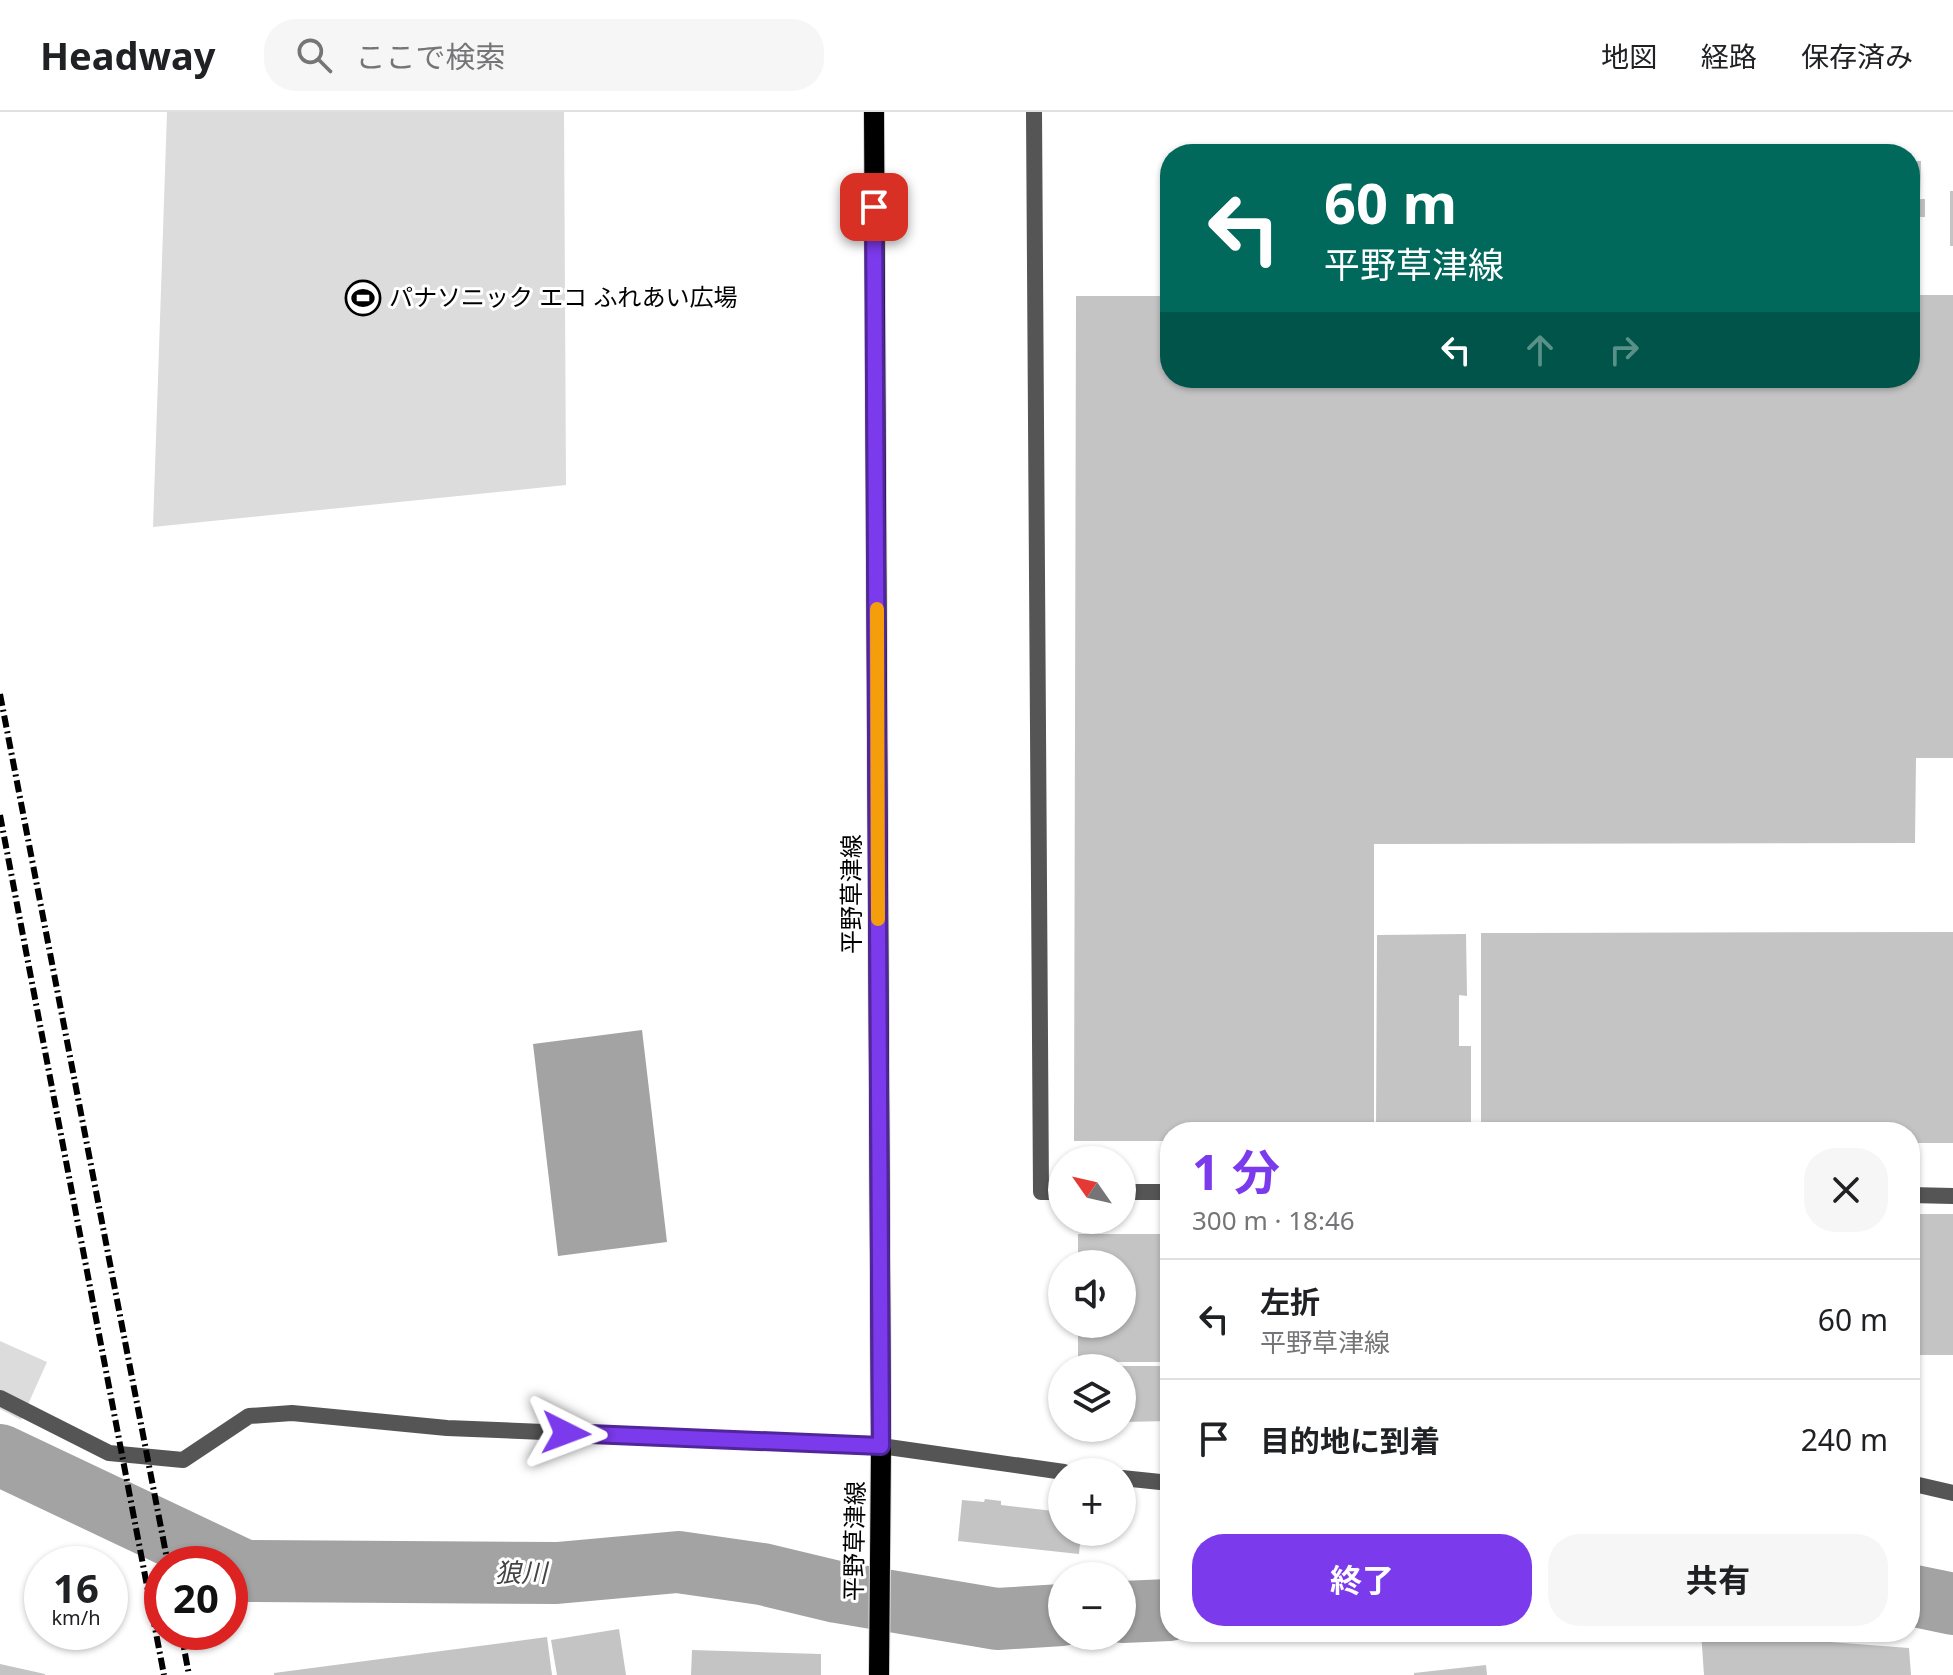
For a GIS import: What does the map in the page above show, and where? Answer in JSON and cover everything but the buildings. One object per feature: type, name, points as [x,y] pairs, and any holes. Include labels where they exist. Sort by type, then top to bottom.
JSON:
[{"type":"main road","name":"平野草津線","points":[[874,112],[881,1446],[879,1675]]},
{"type":"street","points":[[1034,112],[1041,1192],[1048,1192]]},
{"type":"street","points":[[1136,1192],[1160,1192]]},
{"type":"street","points":[[1920,1195],[1953,1196]]},
{"type":"street","points":[[0,1398],[109,1453],[183,1460],[249,1416],[292,1413],[447,1428],[881,1446],[1048,1470]]},
{"type":"street","points":[[1136,1479],[1160,1482]]},
{"type":"street","points":[[1920,1485],[1953,1493]]},
{"type":"shaded area","name":"パナソニック エコ ふれあい広場","points":[[167,112],[564,112],[566,485],[153,527]]},
{"type":"shaded area","points":[[642,1030],[667,1242],[558,1256],[533,1044]]},
{"type":"shaded area","points":[[0,1341],[47,1362],[21,1420],[0,1409]]},
{"type":"waterway","name":"狼川","points":[[0,1455],[245,1571],[557,1573],[678,1562],[762,1574],[837,1592],[997,1619],[1048,1616]]},
{"type":"waterway","name":"狼川","points":[[1920,1597],[1953,1604]]},
{"type":"waterway","name":"狼川","points":[[1136,1611],[1160,1610]]},
{"type":"railway","points":[[0,694],[165,1546]]},
{"type":"railway","points":[[0,815],[164,1675]]},
{"type":"railway","points":[[184,1650],[189,1675]]},
{"type":"slow traffic","points":[[877,609],[878,919]]},
{"type":"place","name":"パナソニック エコ ふれあい広場","points":[[363,298]]},
{"type":"route","points":[[566,1433],[881,1446],[874,207]]}]
